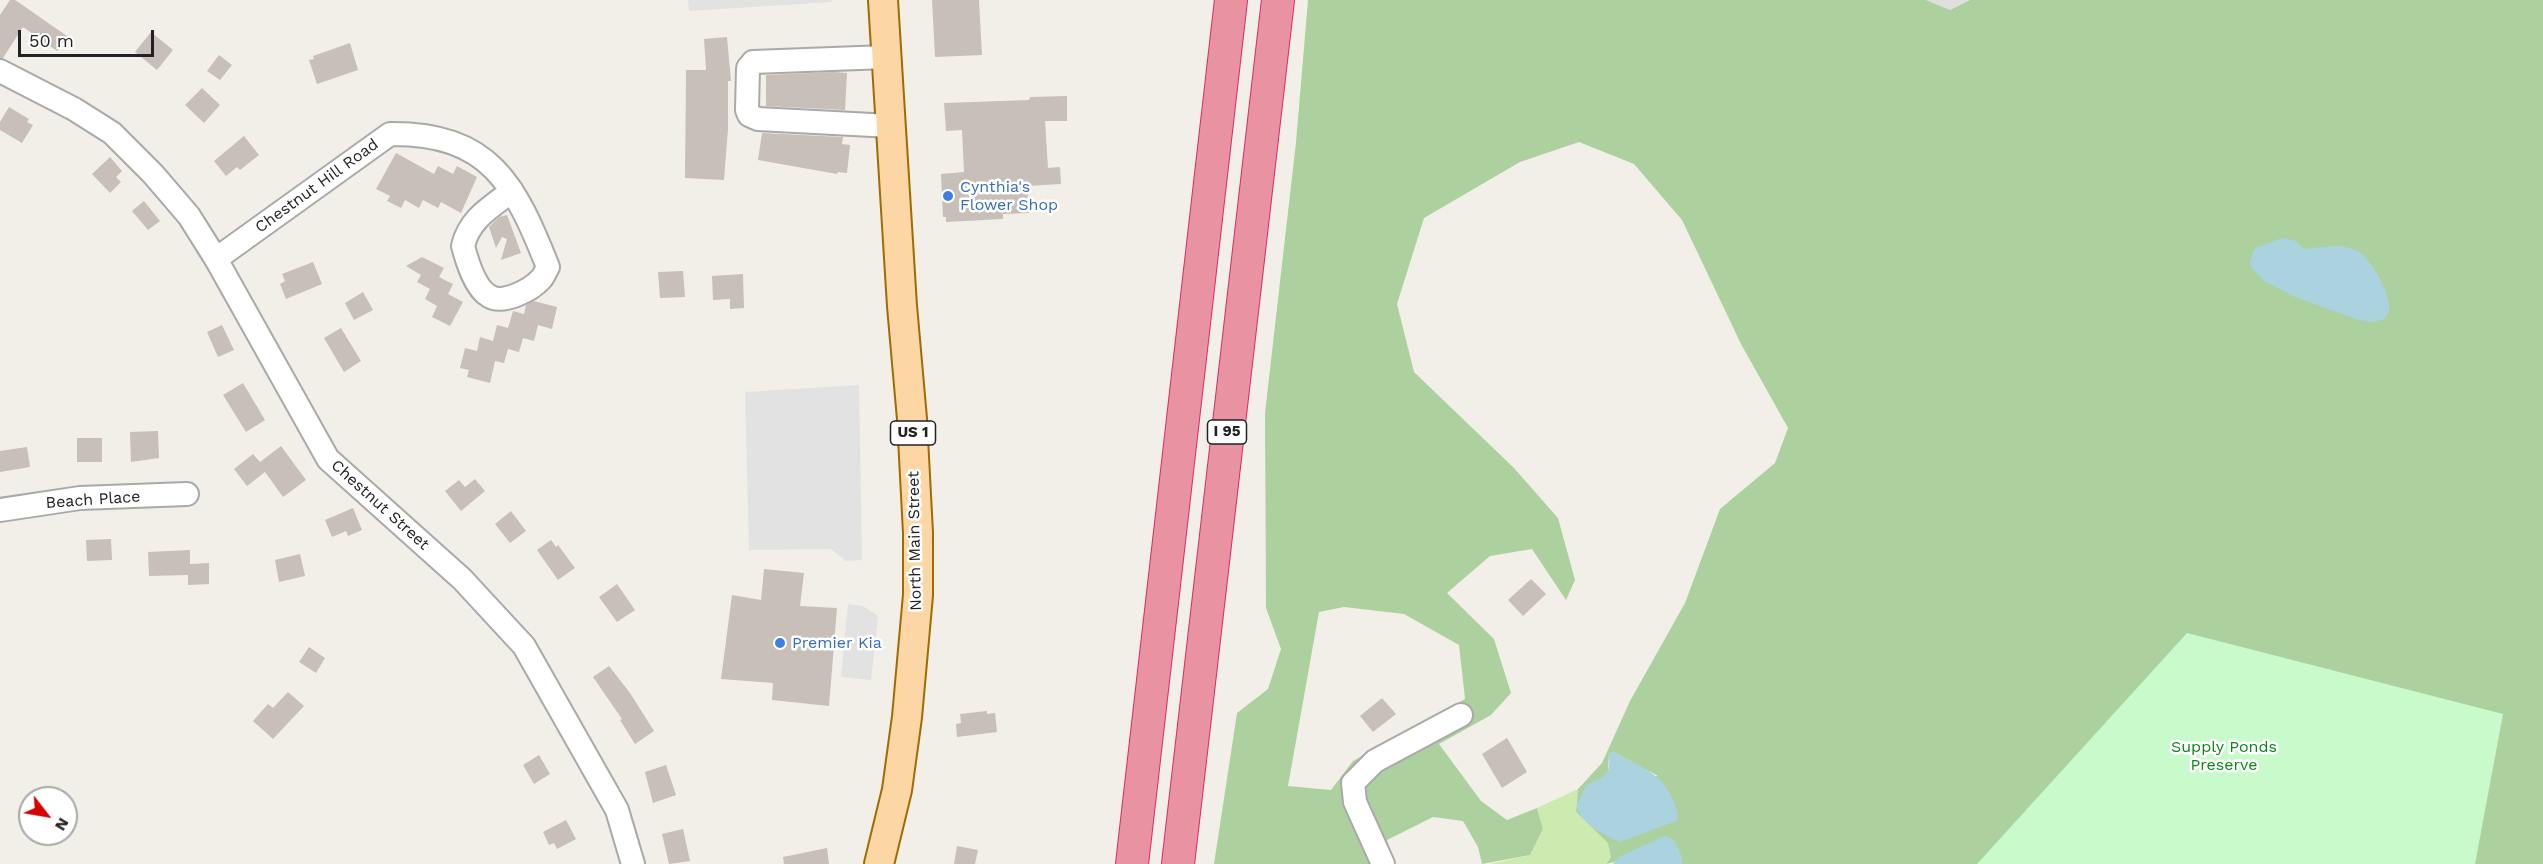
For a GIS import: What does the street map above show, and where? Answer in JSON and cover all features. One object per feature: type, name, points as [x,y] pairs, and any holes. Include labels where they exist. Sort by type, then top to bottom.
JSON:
[{"type":"highway","name":"I 95","points":[[1132,864],[1231,0]]},
{"type":"highway","name":"I 95","points":[[1178,864],[1278,0]]},
{"type":"main road","name":"North Main Street","points":[[879,864],[897,790],[908,706],[918,595],[918,533],[912,419],[902,306],[884,0]]},
{"type":"street","points":[[886,57],[753,62],[748,68],[747,110],[749,115],[758,119],[891,126]]},
{"type":"street","name":"Chestnut Street","points":[[0,71],[74,109],[111,133],[153,174],[189,216],[216,259],[328,459],[462,579],[524,646],[617,810],[633,864]]},
{"type":"street","name":"Chestnut Hill Road","points":[[216,259],[390,134],[422,133],[453,143],[486,159],[512,191],[526,213],[548,267],[541,279],[524,291],[500,299],[489,296],[479,285],[463,246],[471,224],[512,191]]},
{"type":"street","name":"Beach Place","points":[[0,510],[80,498],[187,494]]},
{"type":"street","points":[[1383,864],[1354,802],[1353,783],[1375,761],[1461,715]]},
{"type":"shaded area","points":[[688,0],[831,0],[832,2],[689,11]]},
{"type":"shaded area","points":[[1926,0],[1970,0],[1950,10]]},
{"type":"shaded area","points":[[859,385],[862,560],[846,561],[831,549],[749,550],[745,392]]},
{"type":"shaded area","points":[[848,604],[863,606],[878,616],[871,680],[841,677]]},
{"type":"green space","points":[[1308,0],[1926,0],[1950,10],[1970,0],[2543,0],[2543,864],[1682,864],[1678,848],[1606,864],[1611,857],[1608,843],[1576,812],[1578,789],[1602,763],[1630,701],[1685,603],[1720,509],[1775,463],[1788,428],[1741,344],[1682,220],[1634,164],[1579,142],[1520,162],[1424,218],[1397,304],[1414,372],[1514,468],[1558,518],[1575,580],[1566,600],[1532,549],[1490,556],[1447,593],[1494,639],[1511,693],[1491,715],[1439,744],[1481,801],[1507,820],[1537,808],[1543,829],[1530,855],[1482,864],[1478,847],[1463,821],[1433,817],[1387,840],[1394,864],[1214,864],[1237,713],[1268,689],[1281,649],[1266,608],[1265,413],[1296,142]],"holes":[[[1344,607],[1404,614],[1459,645],[1465,699],[1353,761],[1331,790],[1288,786],[1319,612]],[[1613,752],[1658,776],[1598,780],[1603,779],[1608,772],[1609,754]]]},
{"type":"green space","name":"Supply Ponds Preserve","points":[[2187,633],[2503,714],[2475,864],[1977,864]]},
{"type":"green space","points":[[1578,789],[1576,812],[1609,843],[1611,857],[1606,864],[1490,864],[1530,855],[1543,829],[1537,808]]},
{"type":"water","points":[[2282,238],[2296,241],[2303,249],[2331,246],[2346,247],[2359,252],[2374,268],[2386,293],[2389,308],[2384,319],[2374,322],[2359,320],[2295,297],[2264,281],[2250,263],[2253,252],[2256,248]]},
{"type":"water","points":[[1613,752],[1649,771],[1664,784],[1677,810],[1676,821],[1620,842],[1600,832],[1582,817],[1577,804],[1586,786],[1605,775],[1609,768],[1609,754]]},
{"type":"water","points":[[1665,836],[1674,840],[1682,857],[1682,864],[1613,864],[1621,856]]},
{"type":"building","points":[[10,0],[15,0],[67,36],[57,51],[23,27],[3,58],[0,58],[0,15]]},
{"type":"building","points":[[932,0],[979,0],[982,55],[935,57]]},
{"type":"building","points":[[151,32],[173,50],[157,70],[135,52]]},
{"type":"building","points":[[727,37],[731,81],[728,81],[728,129],[724,180],[685,178],[686,70],[706,70],[704,39]]},
{"type":"building","points":[[350,43],[358,70],[317,84],[309,60],[314,59],[313,56]]},
{"type":"building","points":[[219,55],[232,65],[220,80],[207,71]]},
{"type":"building","points":[[847,73],[845,110],[766,106],[766,75]]},
{"type":"building","points":[[202,88],[220,105],[204,123],[185,105]]},
{"type":"building","points":[[1067,96],[1067,121],[1045,121],[1048,168],[1060,167],[1061,184],[1027,186],[1029,213],[1003,214],[1003,219],[946,222],[946,217],[943,217],[941,174],[964,172],[962,130],[946,131],[944,103],[1029,100],[1030,97]]},
{"type":"building","points":[[9,107],[29,119],[27,122],[33,125],[22,143],[0,130],[0,122]]},
{"type":"building","points":[[762,133],[843,137],[842,144],[850,145],[847,173],[838,172],[837,174],[758,160]]},
{"type":"building","points":[[244,136],[259,155],[240,170],[237,167],[226,176],[214,161]]},
{"type":"building","points":[[396,153],[434,174],[438,166],[453,174],[457,166],[477,177],[461,213],[441,202],[438,208],[423,200],[419,208],[405,200],[401,208],[387,201],[390,196],[376,189]]},
{"type":"building","points":[[110,157],[122,171],[116,177],[121,182],[110,193],[92,174]]},
{"type":"building","points":[[144,201],[160,221],[148,230],[132,211]]},
{"type":"building","points":[[507,215],[521,253],[501,260],[507,239],[502,237],[496,248],[489,227],[499,217]]},
{"type":"building","points":[[422,257],[444,268],[439,277],[453,284],[448,294],[463,302],[450,326],[432,317],[437,306],[425,299],[430,289],[417,282],[421,275],[406,266]]},
{"type":"building","points":[[313,262],[322,284],[286,299],[280,284],[285,281],[282,274]]},
{"type":"building","points":[[683,271],[685,297],[660,298],[658,272]]},
{"type":"building","points":[[743,274],[744,308],[730,309],[730,299],[713,300],[712,276]]},
{"type":"building","points":[[363,292],[373,310],[354,320],[345,303]]},
{"type":"building","points":[[534,301],[557,307],[552,329],[538,325],[534,341],[523,338],[519,352],[508,349],[504,363],[495,361],[490,383],[467,377],[469,370],[460,368],[465,348],[477,351],[480,337],[493,341],[497,325],[508,328],[513,311],[524,314],[526,305]]},
{"type":"building","points":[[222,325],[234,350],[218,357],[207,332]]},
{"type":"building","points":[[341,328],[361,361],[344,372],[324,338]]},
{"type":"building","points":[[243,383],[265,420],[246,432],[223,395]]},
{"type":"building","points":[[158,431],[159,458],[131,462],[130,432]]},
{"type":"building","points":[[77,438],[102,438],[102,462],[77,462]]},
{"type":"building","points":[[281,446],[306,480],[283,497],[265,472],[247,486],[234,469],[253,454],[260,462]]},
{"type":"building","points":[[27,447],[30,467],[0,472],[0,451]]},
{"type":"building","points":[[475,479],[485,491],[461,511],[445,491],[459,480],[465,487]]},
{"type":"building","points":[[353,508],[362,530],[348,536],[346,531],[332,537],[325,520]]},
{"type":"building","points":[[511,511],[526,531],[510,543],[495,524]]},
{"type":"building","points":[[111,539],[112,560],[87,561],[86,540]]},
{"type":"building","points":[[551,540],[556,547],[558,545],[575,568],[558,580],[537,550]]},
{"type":"building","points":[[190,550],[190,564],[209,563],[209,584],[188,585],[188,575],[149,576],[148,552]]},
{"type":"building","points":[[300,554],[305,576],[279,582],[275,560]]},
{"type":"building","name":"Premier Kia","points":[[764,569],[804,573],[800,606],[837,608],[829,706],[772,700],[773,683],[721,679],[732,595],[761,600]]},
{"type":"building","points":[[1531,579],[1546,594],[1523,616],[1508,600]]},
{"type":"building","points":[[617,584],[635,610],[617,622],[599,597]]},
{"type":"building","points":[[309,647],[325,658],[316,673],[299,662]]},
{"type":"building","points":[[609,666],[630,693],[654,731],[635,744],[620,720],[622,719],[593,677]]},
{"type":"building","points":[[288,692],[304,706],[273,739],[253,721],[268,704],[273,708]]},
{"type":"building","points":[[1382,698],[1396,714],[1373,732],[1360,716]]},
{"type":"building","points":[[987,711],[987,714],[995,713],[997,732],[957,737],[956,724],[961,723],[960,714]]},
{"type":"building","points":[[1507,738],[1527,772],[1502,788],[1482,754]]},
{"type":"building","points":[[539,755],[550,774],[534,784],[523,765]]},
{"type":"building","points":[[666,765],[676,795],[653,803],[645,772]]},
{"type":"building","points":[[566,820],[576,839],[557,849],[554,843],[549,845],[543,832]]},
{"type":"building","points":[[683,829],[690,861],[669,864],[662,834]]},
{"type":"building","points":[[957,846],[978,850],[975,864],[954,864]]},
{"type":"building","points":[[827,848],[829,864],[784,864],[783,857]]},
{"type":"place","name":"Cynthia's Flower Shop","points":[[948,196]]},
{"type":"place","name":"Premier Kia","points":[[780,643]]}]
